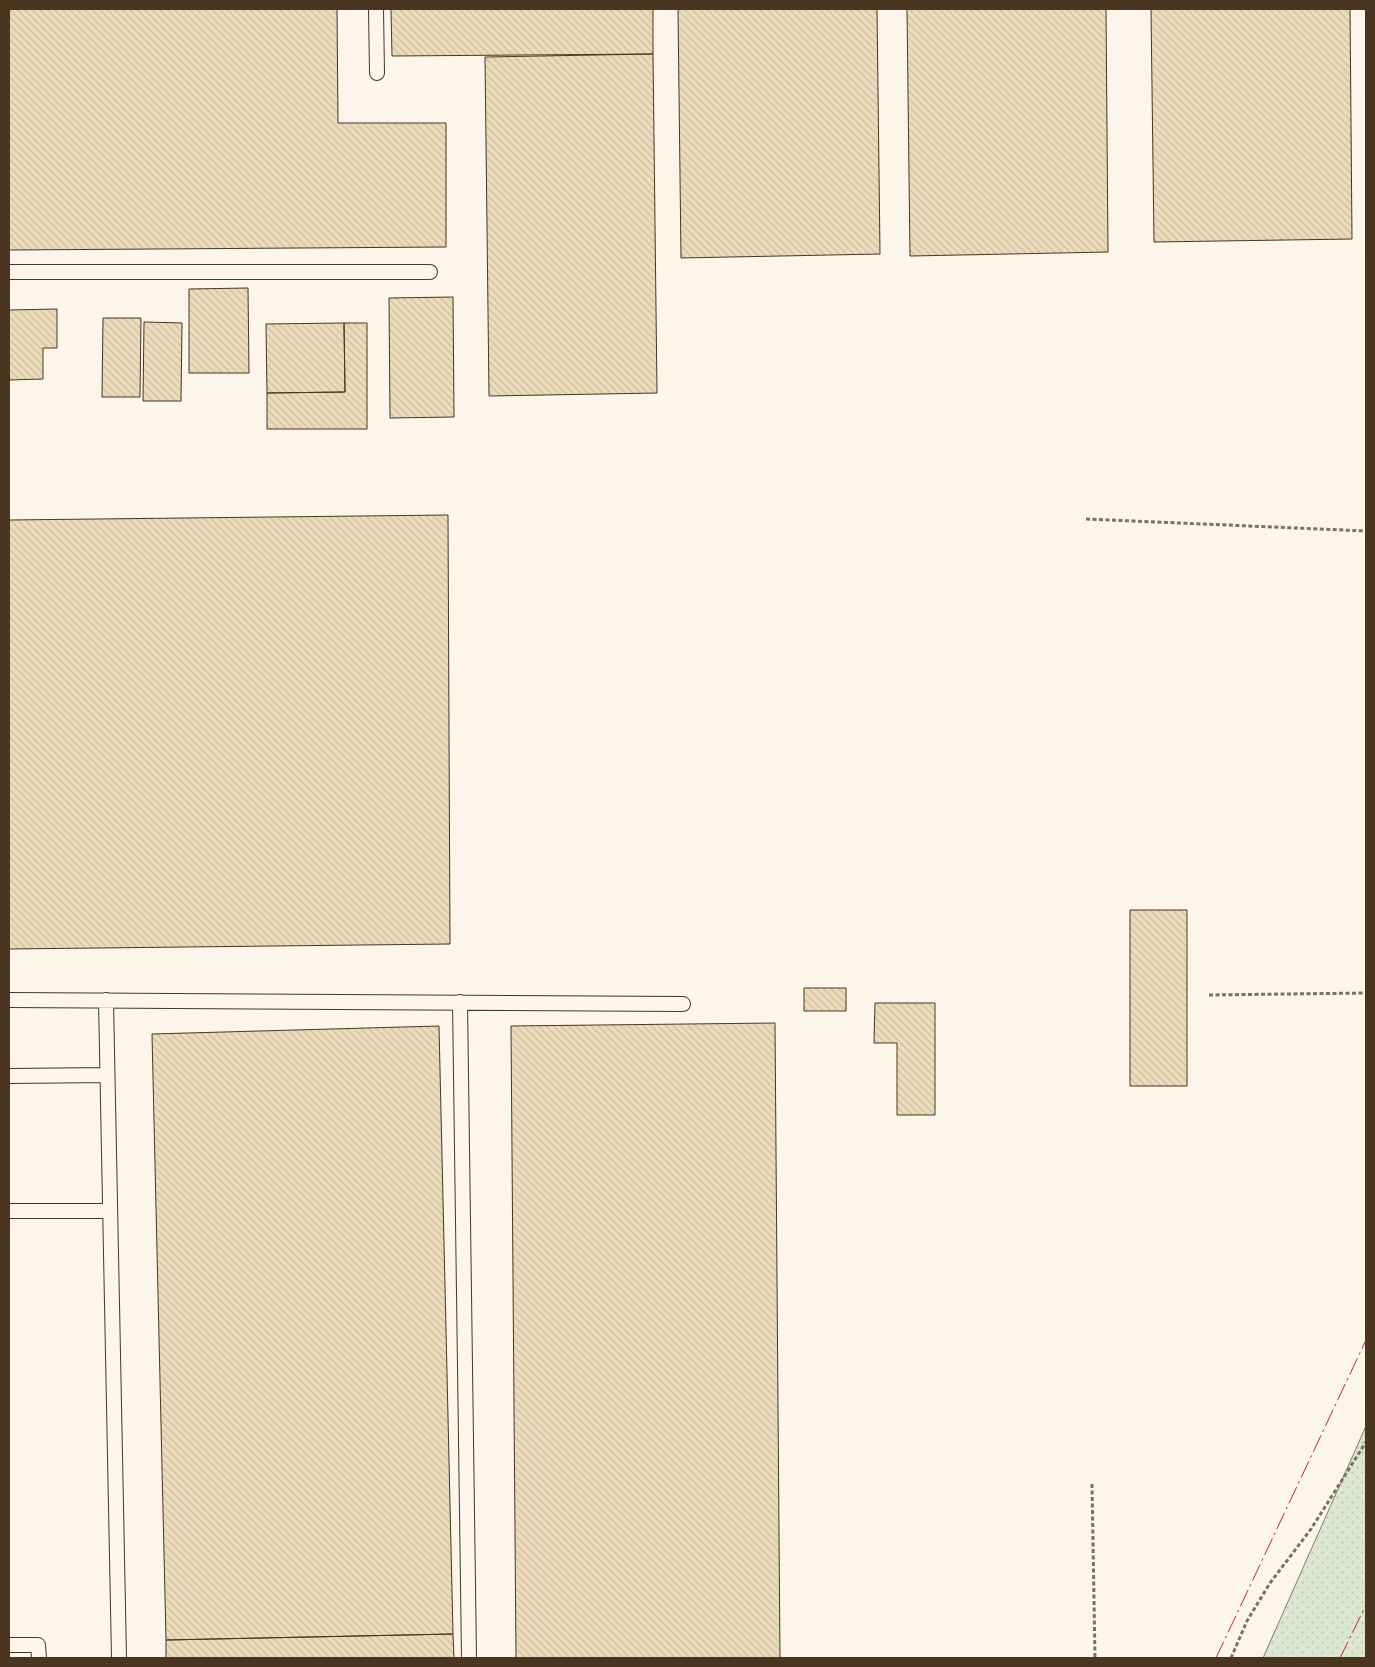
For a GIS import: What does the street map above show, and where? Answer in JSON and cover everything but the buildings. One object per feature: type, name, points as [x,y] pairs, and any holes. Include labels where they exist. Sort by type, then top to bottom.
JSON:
[{"type":"lane","points":[[376,9],[377,73]]},
{"type":"lane","points":[[9,272],[430,272]]},
{"type":"lane","points":[[9,1000],[683,1004]]},
{"type":"lane","points":[[106,1000],[119,1658]]},
{"type":"lane","points":[[460,1002],[468,1658]]},
{"type":"lane","points":[[9,1076],[107,1075]]},
{"type":"lane","points":[[9,1211],[110,1211]]},
{"type":"lane","points":[[9,1645],[38,1645],[39,1658]]},
{"type":"path","points":[[1086,519],[1366,531]]},
{"type":"path","points":[[1209,995],[1366,993]]},
{"type":"path","points":[[1231,1658],[1246,1621],[1270,1583],[1311,1529],[1366,1442]]},
{"type":"path","points":[[1092,1484],[1095,1658]]},
{"type":"green space","points":[[1366,1426],[1366,1658],[1263,1658]]},
{"type":"power","points":[[1216,1658],[1366,1340]]},
{"type":"power","points":[[1340,1658],[1366,1605]]}]
